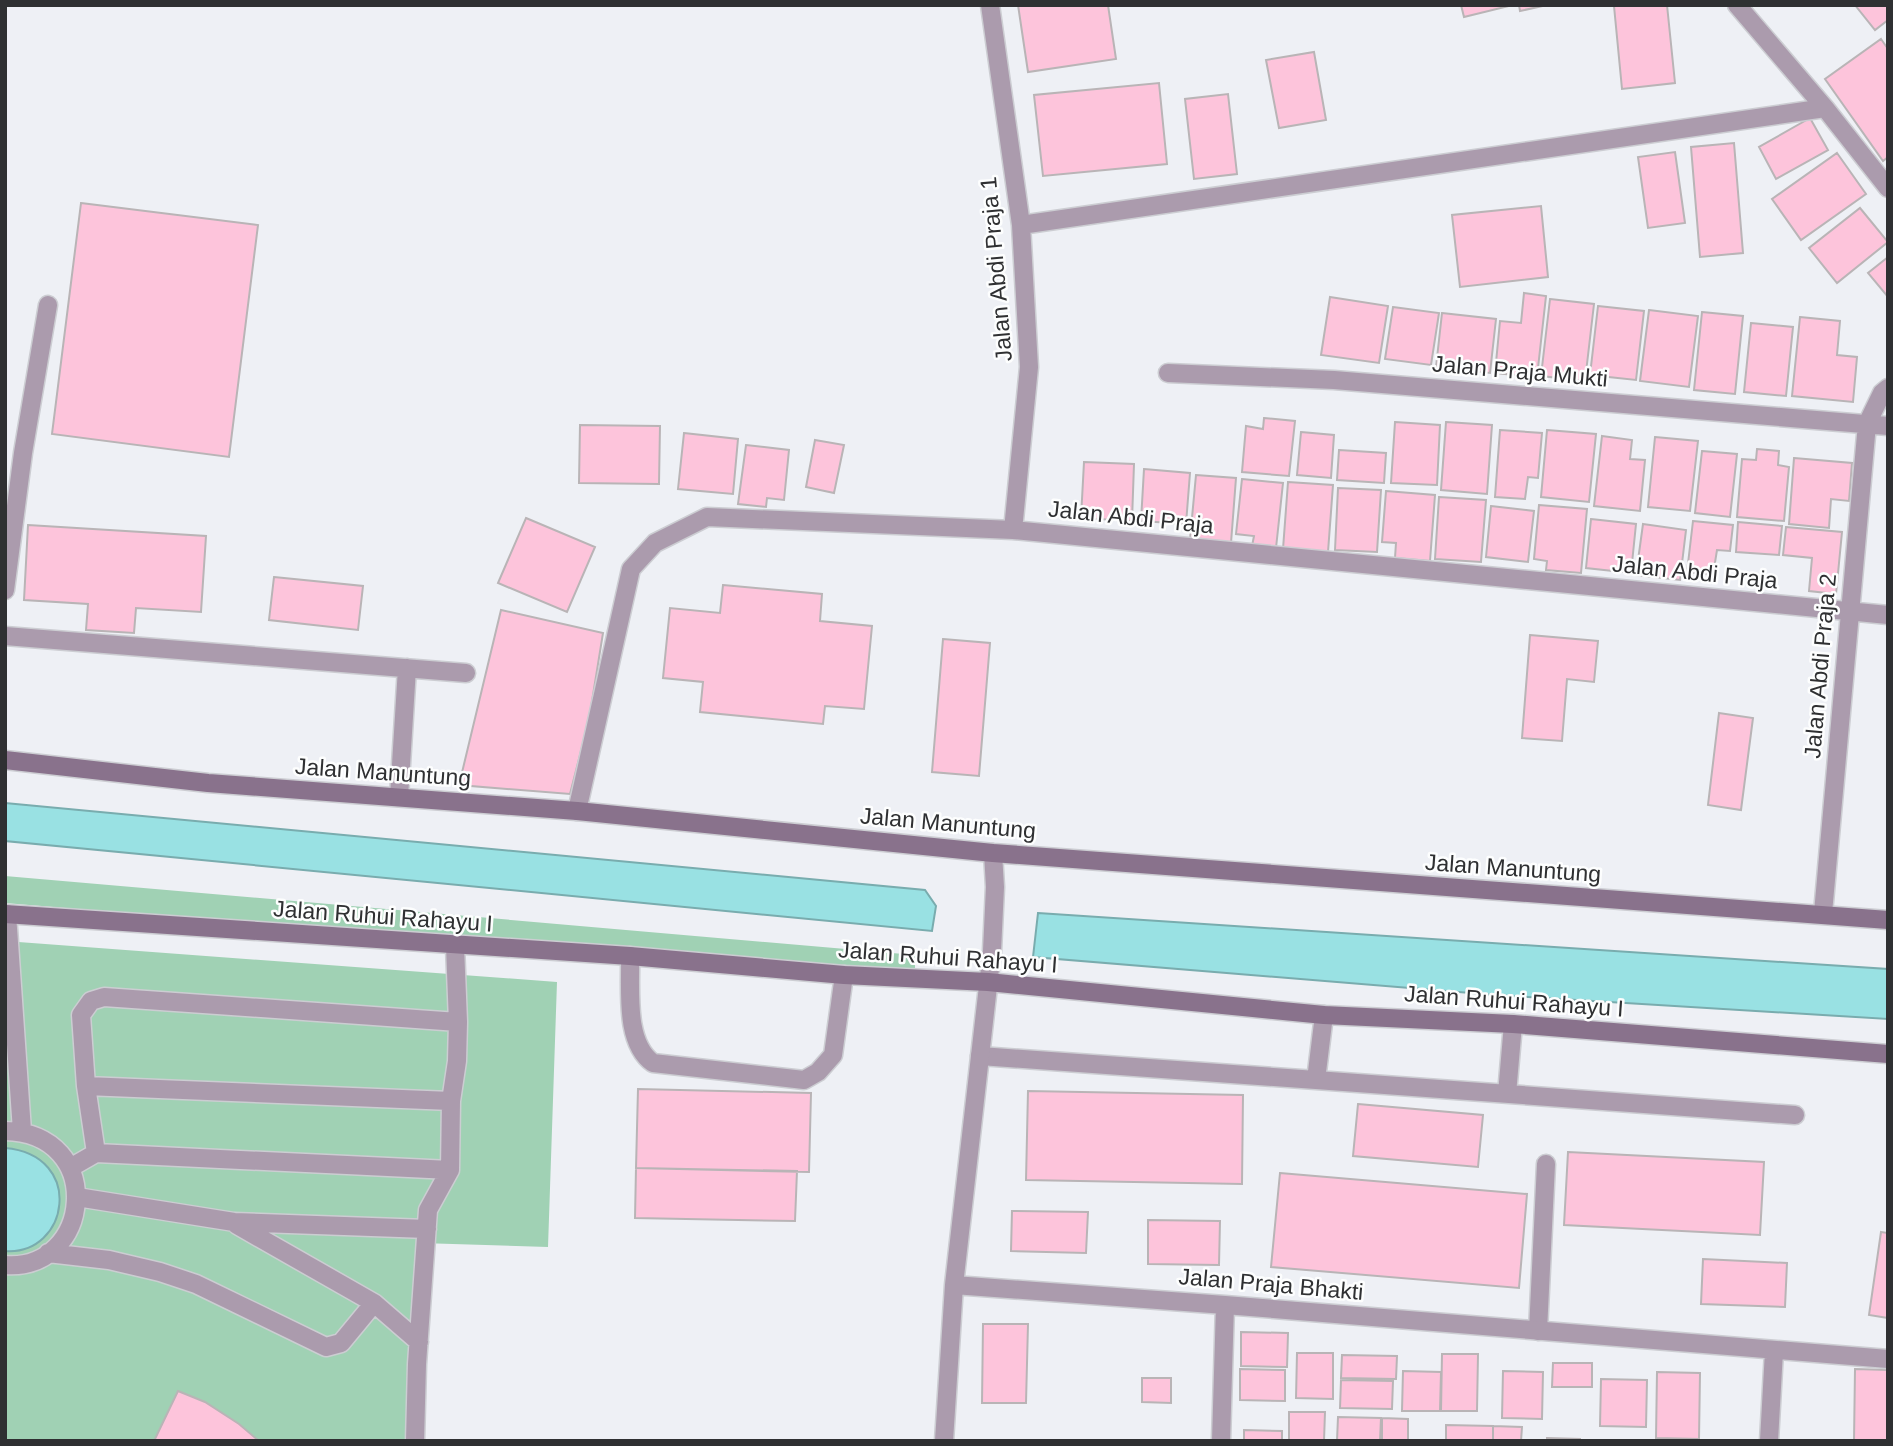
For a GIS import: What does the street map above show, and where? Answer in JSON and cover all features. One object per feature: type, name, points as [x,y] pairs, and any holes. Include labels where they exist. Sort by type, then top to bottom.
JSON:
[{"type":"street","name":"Jalan Abdi Praja 1","points":[[990,5],[1021,225],[1029,367],[1013,530]]},
{"type":"street","points":[[1737,5],[1825,108],[1888,188]]},
{"type":"street","points":[[1021,225],[1825,108]]},
{"type":"street","points":[[5,590],[23,453],[48,305]]},
{"type":"street","name":"Jalan Praja Mukti","points":[[1168,373],[1334,380],[1888,426]]},
{"type":"street","points":[[1867,424],[1882,393],[1888,388]]},
{"type":"street","name":"Jalan Abdi Praja 2","points":[[1823,913],[1867,424]]},
{"type":"street","name":"Jalan Abdi Praja","points":[[577,811],[631,569],[655,543],[708,517],[1013,530],[1888,615]]},
{"type":"street","points":[[5,636],[466,673]]},
{"type":"street","points":[[399,797],[407,668]]},
{"type":"street","name":"Jalan Manuntung","points":[[5,760],[208,783],[577,811],[993,853],[1375,883],[1823,913],[1888,920]]},
{"type":"street","points":[[944,1441],[954,1285],[992,951],[995,887],[993,853]]},
{"type":"street","points":[[5,1265],[31,1262],[48,1253],[60,1242],[69,1228],[77,1197],[70,1168],[58,1151],[41,1138],[13,1131],[6,914]]},
{"type":"street","name":"Jalan Ruhui Rahayu I","points":[[6,914],[630,956],[844,975],[988,982],[1324,1015],[1513,1024],[1888,1054]]},
{"type":"street","points":[[415,1441],[428,1210],[450,1170],[451,1101],[457,1061],[458,1023],[455,946]]},
{"type":"street","points":[[630,956],[634,1037],[642,1055],[653,1063],[804,1080],[818,1072],[833,1055],[844,975]]},
{"type":"street","points":[[96,1153],[86,1086],[81,1015],[91,1001],[104,997],[458,1023]]},
{"type":"street","points":[[1316,1080],[1324,1015]]},
{"type":"street","points":[[1507,1094],[1513,1024]]},
{"type":"street","points":[[980,1056],[1795,1115]]},
{"type":"street","points":[[86,1086],[451,1101]]},
{"type":"street","points":[[70,1168],[96,1153],[450,1170]]},
{"type":"street","points":[[1538,1331],[1546,1164]]},
{"type":"street","points":[[77,1197],[234,1222],[426,1229]]},
{"type":"street","points":[[234,1222],[374,1303],[419,1342]]},
{"type":"street","points":[[48,1253],[109,1260],[196,1284],[326,1347],[341,1343],[374,1303]]},
{"type":"street","name":"Jalan Praja Bhakti","points":[[954,1285],[1888,1359]]},
{"type":"street","points":[[1221,1441],[1225,1305]]},
{"type":"street","points":[[1769,1441],[1774,1351]]},
{"type":"green space","points":[[5,876],[915,955],[915,978],[5,903]]},
{"type":"green space","points":[[5,941],[557,982],[548,1247],[420,1243],[408,1441],[5,1441]]},
{"type":"water","points":[[5,803],[925,890],[936,906],[932,931],[5,841]]},
{"type":"water","points":[[1038,913],[1888,969],[1888,1019],[1495,995],[1033,957]]},
{"type":"water","points":[[5,1148],[31,1155],[48,1168],[57,1185],[59,1204],[54,1222],[43,1238],[27,1248],[5,1251]]},
{"type":"building","points":[[1018,5],[1108,5],[1116,59],[1028,72]]},
{"type":"building","points":[[1461,5],[1508,5],[1509,6],[1464,17]]},
{"type":"building","points":[[1519,5],[1547,5],[1520,11]]},
{"type":"building","points":[[1667,5],[1675,83],[1622,89],[1614,6]]},
{"type":"building","points":[[1855,5],[1888,5],[1888,20],[1875,30]]},
{"type":"building","points":[[1881,39],[1888,49],[1888,157],[1883,161],[1825,79]]},
{"type":"building","points":[[1314,52],[1326,120],[1279,128],[1266,60]]},
{"type":"building","points":[[1159,83],[1167,164],[1043,176],[1034,95]]},
{"type":"building","points":[[1228,94],[1237,174],[1194,179],[1185,99]]},
{"type":"building","points":[[1810,118],[1828,150],[1776,179],[1759,147]]},
{"type":"building","points":[[1734,143],[1743,253],[1700,257],[1691,147]]},
{"type":"building","points":[[1675,152],[1685,223],[1648,228],[1638,157]]},
{"type":"building","points":[[1837,153],[1866,194],[1801,240],[1772,199]]},
{"type":"building","points":[[81,203],[258,225],[229,457],[52,434]]},
{"type":"building","points":[[1541,206],[1548,277],[1460,287],[1452,215]]},
{"type":"building","points":[[1860,208],[1888,242],[1837,283],[1809,248]]},
{"type":"building","points":[[1888,257],[1888,297],[1868,273]]},
{"type":"building","points":[[1524,293],[1546,296],[1537,377],[1495,373],[1500,321],[1521,323]]},
{"type":"building","points":[[1330,297],[1388,306],[1379,363],[1321,355]]},
{"type":"building","points":[[1550,299],[1594,304],[1585,381],[1541,376]]},
{"type":"building","points":[[1598,306],[1644,311],[1636,380],[1590,375]]},
{"type":"building","points":[[1393,307],[1439,313],[1431,365],[1385,359]]},
{"type":"building","points":[[1649,310],[1698,316],[1689,387],[1640,381]]},
{"type":"building","points":[[1702,312],[1743,316],[1735,394],[1694,390]]},
{"type":"building","points":[[1442,313],[1496,319],[1490,373],[1436,367]]},
{"type":"building","points":[[1800,317],[1840,321],[1837,355],[1857,357],[1853,402],[1792,396]]},
{"type":"building","points":[[1751,323],[1793,327],[1786,396],[1744,392]]},
{"type":"building","points":[[1264,418],[1295,421],[1289,476],[1242,472],[1246,426],[1263,429]]},
{"type":"building","points":[[1395,422],[1440,425],[1437,485],[1391,483]]},
{"type":"building","points":[[1446,422],[1492,425],[1487,494],[1441,490]]},
{"type":"building","points":[[580,425],[660,426],[659,484],[579,483]]},
{"type":"building","points":[[1500,430],[1542,433],[1538,478],[1528,477],[1525,499],[1495,497]]},
{"type":"building","points":[[1547,430],[1596,434],[1589,502],[1541,497]]},
{"type":"building","points":[[1301,432],[1334,435],[1331,478],[1297,475]]},
{"type":"building","points":[[684,433],[738,439],[733,494],[678,489]]},
{"type":"building","points":[[1602,436],[1632,440],[1630,459],[1645,460],[1640,511],[1594,506]]},
{"type":"building","points":[[1655,437],[1698,441],[1690,511],[1648,507]]},
{"type":"building","points":[[815,440],[844,445],[834,493],[806,487]]},
{"type":"building","points":[[746,445],[789,450],[784,500],[767,498],[766,507],[738,504]]},
{"type":"building","points":[[1757,449],[1779,451],[1778,465],[1789,467],[1784,521],[1737,517],[1742,459],[1756,460]]},
{"type":"building","points":[[1339,450],[1386,453],[1384,483],[1337,480]]},
{"type":"building","points":[[1702,451],[1737,454],[1730,517],[1695,513]]},
{"type":"building","points":[[1794,458],[1852,463],[1849,501],[1831,499],[1829,528],[1789,524]]},
{"type":"building","points":[[1084,462],[1134,464],[1132,521],[1081,518]]},
{"type":"building","points":[[1144,469],[1190,473],[1186,524],[1141,521]]},
{"type":"building","points":[[1196,475],[1236,478],[1231,543],[1190,539]]},
{"type":"building","points":[[1242,479],[1283,483],[1276,548],[1252,546],[1254,536],[1236,534]]},
{"type":"building","points":[[1288,482],[1333,485],[1328,552],[1283,549]]},
{"type":"building","points":[[1338,488],[1381,490],[1377,552],[1335,550]]},
{"type":"building","points":[[1386,491],[1435,495],[1430,561],[1395,558],[1396,543],[1382,542]]},
{"type":"building","points":[[1439,497],[1486,500],[1481,562],[1435,559]]},
{"type":"building","points":[[1539,505],[1587,509],[1581,573],[1546,570],[1547,561],[1534,559]]},
{"type":"building","points":[[1491,506],[1534,511],[1528,562],[1486,557]]},
{"type":"building","points":[[526,518],[595,547],[567,612],[498,583]]},
{"type":"building","points":[[1591,519],[1636,524],[1631,573],[1586,568]]},
{"type":"building","points":[[1693,521],[1733,525],[1730,551],[1717,550],[1713,575],[1687,572]]},
{"type":"building","points":[[1738,522],[1782,526],[1779,555],[1736,552]]},
{"type":"building","points":[[1643,524],[1686,530],[1680,580],[1636,575]]},
{"type":"building","points":[[28,525],[206,536],[201,612],[136,608],[134,633],[86,630],[88,604],[24,600]]},
{"type":"building","points":[[1786,527],[1842,532],[1836,594],[1809,591],[1812,558],[1783,555]]},
{"type":"building","points":[[274,577],[363,586],[358,630],[269,620]]},
{"type":"building","points":[[723,585],[822,594],[820,621],[872,626],[864,709],[825,706],[823,724],[700,712],[703,682],[663,678],[670,608],[720,613]]},
{"type":"building","points":[[501,610],[603,633],[589,720],[570,794],[459,785]]},
{"type":"building","points":[[1530,635],[1598,641],[1594,682],[1567,679],[1562,741],[1522,738]]},
{"type":"building","points":[[943,639],[990,643],[979,776],[932,772]]},
{"type":"building","points":[[1719,713],[1753,718],[1741,810],[1708,805]]},
{"type":"building","points":[[638,1089],[811,1093],[809,1172],[636,1168]]},
{"type":"building","points":[[1028,1091],[1243,1095],[1242,1184],[1026,1180]]},
{"type":"building","points":[[1358,1104],[1483,1115],[1478,1167],[1353,1156]]},
{"type":"building","points":[[1568,1152],[1764,1162],[1760,1235],[1564,1225]]},
{"type":"building","points":[[636,1168],[797,1171],[795,1221],[635,1218]]},
{"type":"building","points":[[1280,1173],[1527,1194],[1519,1288],[1271,1267]]},
{"type":"building","points":[[1012,1211],[1088,1212],[1086,1253],[1011,1251]]},
{"type":"building","points":[[1148,1220],[1220,1221],[1219,1265],[1148,1264]]},
{"type":"building","points":[[1881,1232],[1888,1233],[1888,1318],[1869,1315]]},
{"type":"building","points":[[1703,1259],[1787,1263],[1785,1307],[1701,1304]]},
{"type":"building","points":[[983,1324],[1028,1324],[1026,1403],[982,1403]]},
{"type":"building","points":[[1241,1332],[1288,1333],[1287,1367],[1241,1366]]},
{"type":"building","points":[[1297,1353],[1333,1353],[1333,1399],[1296,1398]]},
{"type":"building","points":[[1442,1354],[1478,1354],[1477,1411],[1441,1411]]},
{"type":"building","points":[[1342,1355],[1397,1356],[1396,1379],[1341,1378]]},
{"type":"building","points":[[1553,1363],[1592,1363],[1592,1387],[1552,1387]]},
{"type":"building","points":[[1240,1369],[1285,1370],[1285,1401],[1240,1400]]},
{"type":"building","points":[[1855,1369],[1888,1370],[1888,1441],[1854,1441]]},
{"type":"building","points":[[1403,1371],[1441,1372],[1440,1411],[1402,1411]]},
{"type":"building","points":[[1503,1371],[1543,1372],[1542,1419],[1502,1418]]},
{"type":"building","points":[[1657,1372],[1700,1373],[1699,1439],[1656,1438]]},
{"type":"building","points":[[1142,1378],[1171,1378],[1171,1403],[1142,1402]]},
{"type":"building","points":[[1601,1379],[1647,1380],[1646,1427],[1600,1426]]},
{"type":"building","points":[[1341,1380],[1393,1381],[1392,1409],[1340,1408]]},
{"type":"building","points":[[178,1391],[205,1402],[259,1441],[154,1441]]},
{"type":"building","points":[[1289,1412],[1325,1412],[1324,1441],[1289,1441]]},
{"type":"building","points":[[1338,1417],[1381,1418],[1380,1441],[1337,1441]]},
{"type":"building","points":[[1382,1418],[1408,1419],[1408,1441],[1382,1441]]},
{"type":"building","points":[[1446,1425],[1493,1426],[1493,1441],[1446,1441]]},
{"type":"building","points":[[1493,1426],[1522,1427],[1521,1441],[1493,1441]]},
{"type":"building","points":[[1244,1430],[1282,1431],[1282,1441],[1244,1441]]},
{"type":"building","points":[[1547,1438],[1580,1439],[1580,1441],[1547,1441]]}]
